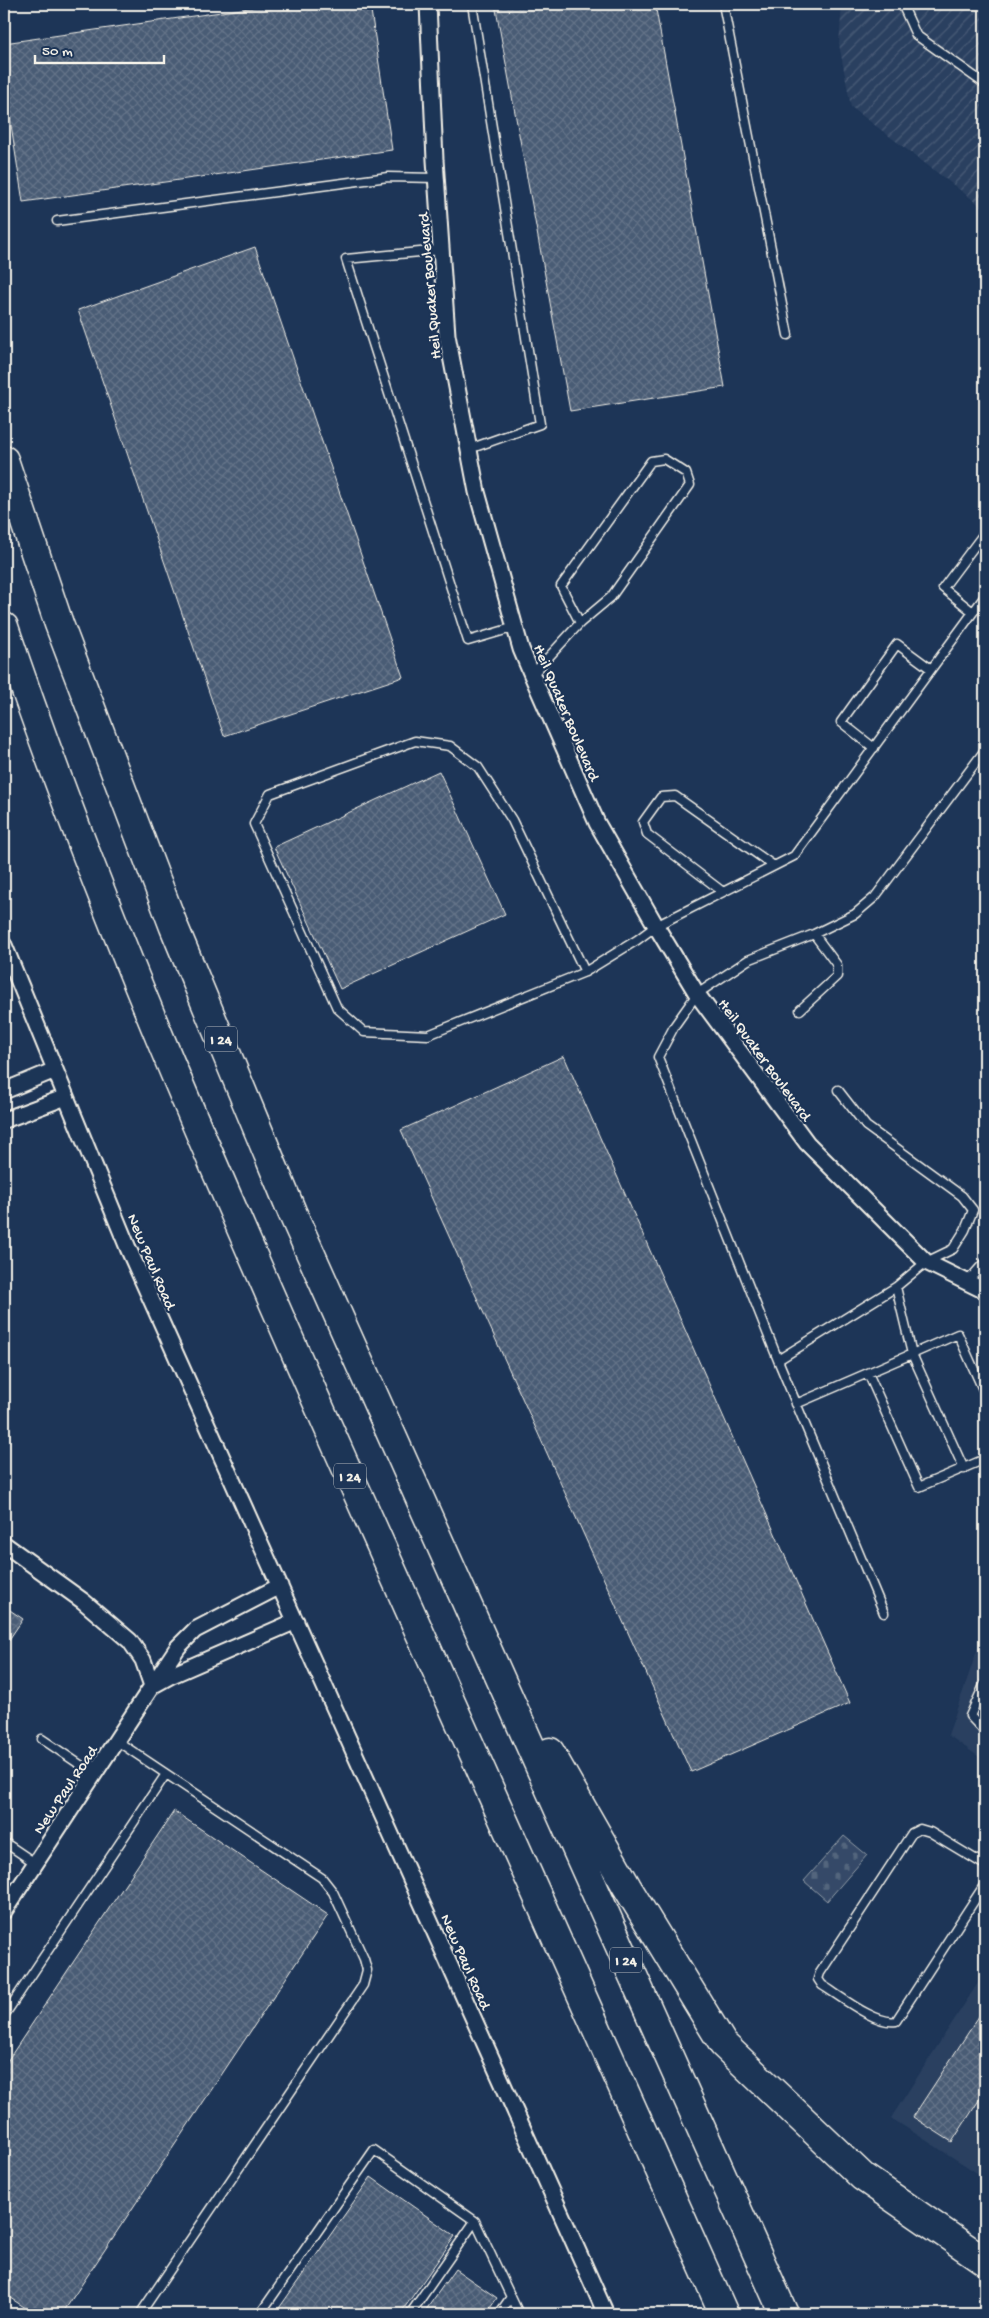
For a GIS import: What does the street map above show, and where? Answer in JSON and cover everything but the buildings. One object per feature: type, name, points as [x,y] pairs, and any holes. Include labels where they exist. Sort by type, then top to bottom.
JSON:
[{"type":"highway","name":"I 24","points":[[4,460],[59,624],[174,927],[292,1212],[784,2314]]},
{"type":"highway","name":"I 24","points":[[4,627],[80,836],[179,1084],[282,1324],[724,2314]]},
{"type":"highway","points":[[468,1607],[627,1887],[723,2044],[863,2177],[985,2261]]},
{"type":"street","name":"Heil Quaker Boulevard","points":[[428,4],[436,178],[447,335],[477,492],[521,649],[532,675],[597,823],[697,994],[807,1143],[926,1262],[985,1291]]},
{"type":"street","name":"New Paul Road","points":[[4,945],[128,1248],[606,2314]]},
{"type":"street","points":[[4,1091],[55,1070]]},
{"type":"street","points":[[4,1120],[66,1097]]},
{"type":"street","points":[[4,1544],[42,1570],[126,1636],[144,1660],[152,1686]]},
{"type":"street","name":"New Paul Road","points":[[4,1911],[178,1647],[195,1630],[280,1586]]},
{"type":"street","name":"New Paul Road","points":[[152,1686],[172,1675],[296,1621]]},
{"type":"lane","points":[[469,449],[540,424],[472,4]]},
{"type":"lane","points":[[723,4],[788,335]]},
{"type":"lane","points":[[902,4],[916,35],[985,84]]},
{"type":"lane","points":[[57,221],[388,177],[436,178]]},
{"type":"lane","points":[[441,250],[346,259],[468,641],[515,627]]},
{"type":"lane","points":[[532,675],[580,624],[610,597],[690,485],[686,473],[664,459],[651,461],[561,586],[580,624]]},
{"type":"lane","points":[[973,612],[943,588],[985,532]]},
{"type":"lane","points":[[585,972],[512,820],[478,768],[450,746],[415,741],[270,794],[254,824],[338,1008],[364,1032],[428,1035],[585,972],[656,926],[794,856],[985,596]]},
{"type":"lane","points":[[874,748],[842,722],[897,644],[931,669]]},
{"type":"lane","points":[[884,1613],[778,1360],[658,1057],[675,1025],[697,994],[748,960],[814,934],[855,914],[875,897],[985,750]]},
{"type":"lane","points":[[723,892],[647,834],[643,822],[661,797],[676,796],[774,866]]},
{"type":"lane","points":[[800,1010],[837,976],[837,965],[814,934]]},
{"type":"lane","points":[[778,1360],[896,1287],[926,1262],[953,1248],[965,1230],[973,1210],[962,1196],[866,1126],[838,1090]]},
{"type":"lane","points":[[967,1282],[985,1262]]},
{"type":"lane","points":[[896,1287],[912,1354],[964,1468]]},
{"type":"lane","points":[[796,1404],[958,1334],[985,1394]]},
{"type":"lane","points":[[868,1373],[919,1487],[985,1459]]},
{"type":"lane","points":[[985,1683],[970,1716],[985,1732]]},
{"type":"lane","points":[[42,1739],[94,1774]]},
{"type":"lane","points":[[117,1741],[328,1884],[364,1959],[367,1970],[363,1985],[140,2314]]},
{"type":"lane","points":[[4,2016],[166,1774]]},
{"type":"lane","points":[[985,1865],[930,1832],[920,1829],[912,1833],[820,1973],[818,1979],[822,1985],[877,2018],[887,2023],[896,2021],[985,1884]]},
{"type":"lane","points":[[4,1842],[36,1863]]},
{"type":"lane","points":[[260,2314],[374,2150],[475,2221],[519,2314]]},
{"type":"lane","points":[[410,2314],[475,2221]]},
{"type":"lane","points":[[499,2314],[511,2297]]},
{"type":"shaded area","points":[[842,4],[985,4],[985,209],[851,107],[839,44]]},
{"type":"shaded area","points":[[985,1627],[985,1761],[948,1735]]},
{"type":"shaded area","points":[[985,1972],[985,2178],[891,2118]]},
{"type":"green space","points":[[844,1836],[867,1855],[827,1901],[804,1881]]}]
